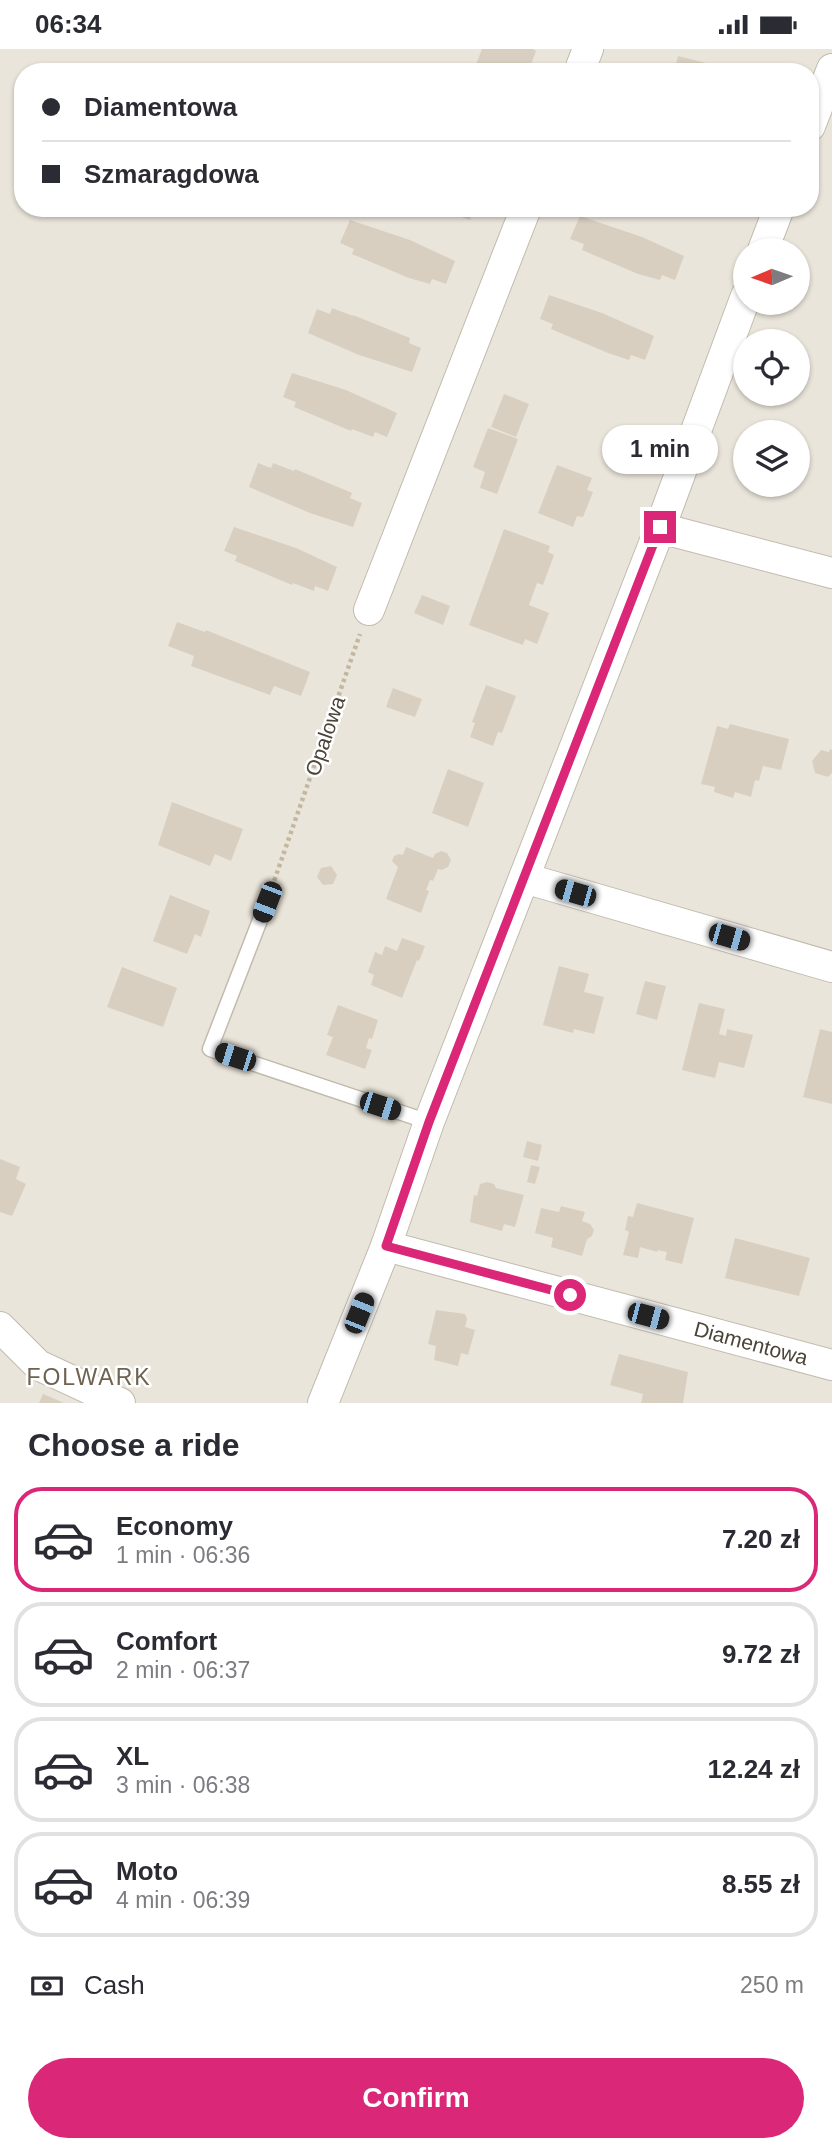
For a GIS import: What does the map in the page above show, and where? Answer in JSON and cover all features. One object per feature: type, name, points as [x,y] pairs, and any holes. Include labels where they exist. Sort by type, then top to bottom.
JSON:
[{"type":"street","points":[[819,103],[832,69]]},
{"type":"street","points":[[369,610],[522,217]]},
{"type":"street","points":[[768,238],[776,217]]},
{"type":"street","points":[[323,1403],[386,1246],[429,1122],[660,527],[739,315]]},
{"type":"street","points":[[660,527],[832,573]]},
{"type":"street","points":[[524,878],[832,967]]},
{"type":"street","name":"Diamentowa","points":[[386,1246],[832,1365]]},
{"type":"street","points":[[0,1327],[38,1365],[120,1403]]},
{"type":"lane","points":[[267,902],[210,1049],[429,1122]]},
{"type":"path","name":"Opalowa","points":[[267,902],[369,610]]},
{"type":"shaded area","points":[[0,49],[832,49],[832,1403],[0,1403]]},
{"type":"building","points":[[482,49],[536,51],[531,63],[477,63]]},
{"type":"building","points":[[678,56],[706,63],[676,63]]},
{"type":"building","points":[[580,217],[583,217],[642,237],[684,256],[675,280],[662,275],[660,280],[638,274],[582,250],[584,244],[570,239]]},
{"type":"building","points":[[350,220],[410,240],[455,261],[446,284],[432,279],[430,284],[409,278],[352,254],[354,249],[340,243]]},
{"type":"building","points":[[549,295],[602,313],[654,336],[645,360],[631,355],[629,360],[551,329],[553,324],[540,319]]},
{"type":"building","points":[[332,308],[410,338],[409,343],[421,348],[412,372],[359,355],[308,333],[317,309],[330,314]]},
{"type":"building","points":[[292,373],[346,390],[397,413],[387,437],[375,432],[373,437],[352,429],[351,431],[294,407],[296,402],[283,397]]},
{"type":"building","points":[[504,394],[529,404],[516,437],[491,427]]},
{"type":"building","points":[[488,428],[518,439],[497,494],[480,488],[485,472],[473,467]]},
{"type":"building","points":[[258,463],[271,468],[273,463],[294,471],[295,469],[352,493],[350,498],[362,503],[353,527],[310,513],[249,487]]},
{"type":"building","points":[[557,465],[592,478],[587,490],[593,492],[583,517],[577,516],[573,527],[538,513]]},
{"type":"building","points":[[234,527],[296,548],[337,567],[328,591],[315,586],[314,591],[293,583],[292,585],[235,561],[237,556],[224,551]]},
{"type":"building","points":[[504,529],[550,546],[548,552],[554,555],[543,585],[537,583],[529,605],[549,613],[537,644],[525,639],[523,645],[469,625]]},
{"type":"building","points":[[422,595],[450,606],[443,625],[414,613]]},
{"type":"building","points":[[177,622],[205,632],[206,630],[310,672],[301,696],[274,686],[270,695],[191,666],[194,656],[168,646]]},
{"type":"building","points":[[486,685],[516,696],[502,733],[498,732],[493,746],[470,737],[475,723],[472,722]]},
{"type":"building","points":[[393,688],[422,699],[415,717],[386,707]]},
{"type":"building","points":[[730,724],[789,739],[781,770],[763,766],[759,781],[755,780],[751,797],[735,792],[733,798],[714,792],[715,787],[701,784],[717,726],[728,729]]},
{"type":"building","points":[[830,749],[832,773],[828,777],[815,773],[812,761],[821,750],[829,752]]},
{"type":"building","points":[[448,769],[484,783],[468,827],[432,813]]},
{"type":"building","points":[[172,802],[243,829],[231,861],[215,854],[210,866],[158,845]]},
{"type":"building","points":[[406,847],[433,858],[441,851],[447,853],[451,860],[448,867],[438,869],[433,881],[430,880],[421,913],[386,899],[398,867],[392,861],[394,856],[403,855]]},
{"type":"building","points":[[331,866],[337,875],[333,884],[323,885],[317,877],[321,868]]},
{"type":"building","points":[[170,895],[210,911],[201,937],[195,934],[187,954],[153,941]]},
{"type":"building","points":[[402,938],[425,946],[402,998],[371,985],[374,975],[368,972],[375,952],[382,955],[385,946],[397,951]]},
{"type":"building","points":[[559,966],[589,974],[584,992],[604,997],[594,1034],[574,1029],[573,1033],[543,1025]]},
{"type":"building","points":[[122,967],[177,988],[163,1027],[107,1007]]},
{"type":"building","points":[[645,981],[666,986],[657,1020],[636,1014]]},
{"type":"building","points":[[699,1003],[725,1009],[719,1034],[726,1036],[727,1029],[753,1035],[744,1068],[719,1062],[715,1078],[682,1070]]},
{"type":"building","points":[[338,1005],[378,1020],[366,1048],[372,1050],[365,1069],[326,1055],[333,1037],[327,1035]]},
{"type":"building","points":[[820,1029],[832,1032],[832,1104],[803,1097]]},
{"type":"building","points":[[527,1141],[542,1145],[538,1161],[523,1157]]},
{"type":"building","points":[[0,1159],[20,1167],[16,1179],[26,1184],[12,1216],[0,1212]]},
{"type":"building","points":[[531,1165],[540,1167],[535,1184],[527,1182]]},
{"type":"building","points":[[480,1184],[494,1184],[496,1188],[524,1195],[515,1227],[504,1224],[502,1231],[470,1222],[474,1195],[477,1196]]},
{"type":"building","points":[[637,1203],[694,1218],[682,1264],[665,1260],[667,1252],[640,1247],[638,1258],[623,1255],[629,1232],[625,1230],[628,1216],[633,1217]]},
{"type":"building","points":[[561,1206],[585,1212],[582,1221],[590,1224],[594,1230],[592,1236],[587,1239],[582,1256],[551,1247],[553,1238],[535,1233],[541,1208],[559,1212]]},
{"type":"building","points":[[735,1238],[810,1258],[799,1296],[725,1278]]},
{"type":"building","points":[[436,1310],[465,1314],[465,1327],[475,1330],[468,1355],[461,1353],[458,1366],[434,1360],[436,1346],[428,1344]]},
{"type":"building","points":[[619,1354],[688,1372],[683,1403],[641,1403],[643,1394],[610,1385]]},
{"type":"building","points":[[43,1394],[64,1403],[39,1403]]},
{"type":"district","name":"FOLWARK","points":[[89,1377]]},
{"type":"route","points":[[570,1295],[386,1246],[429,1122],[660,527]]}]
